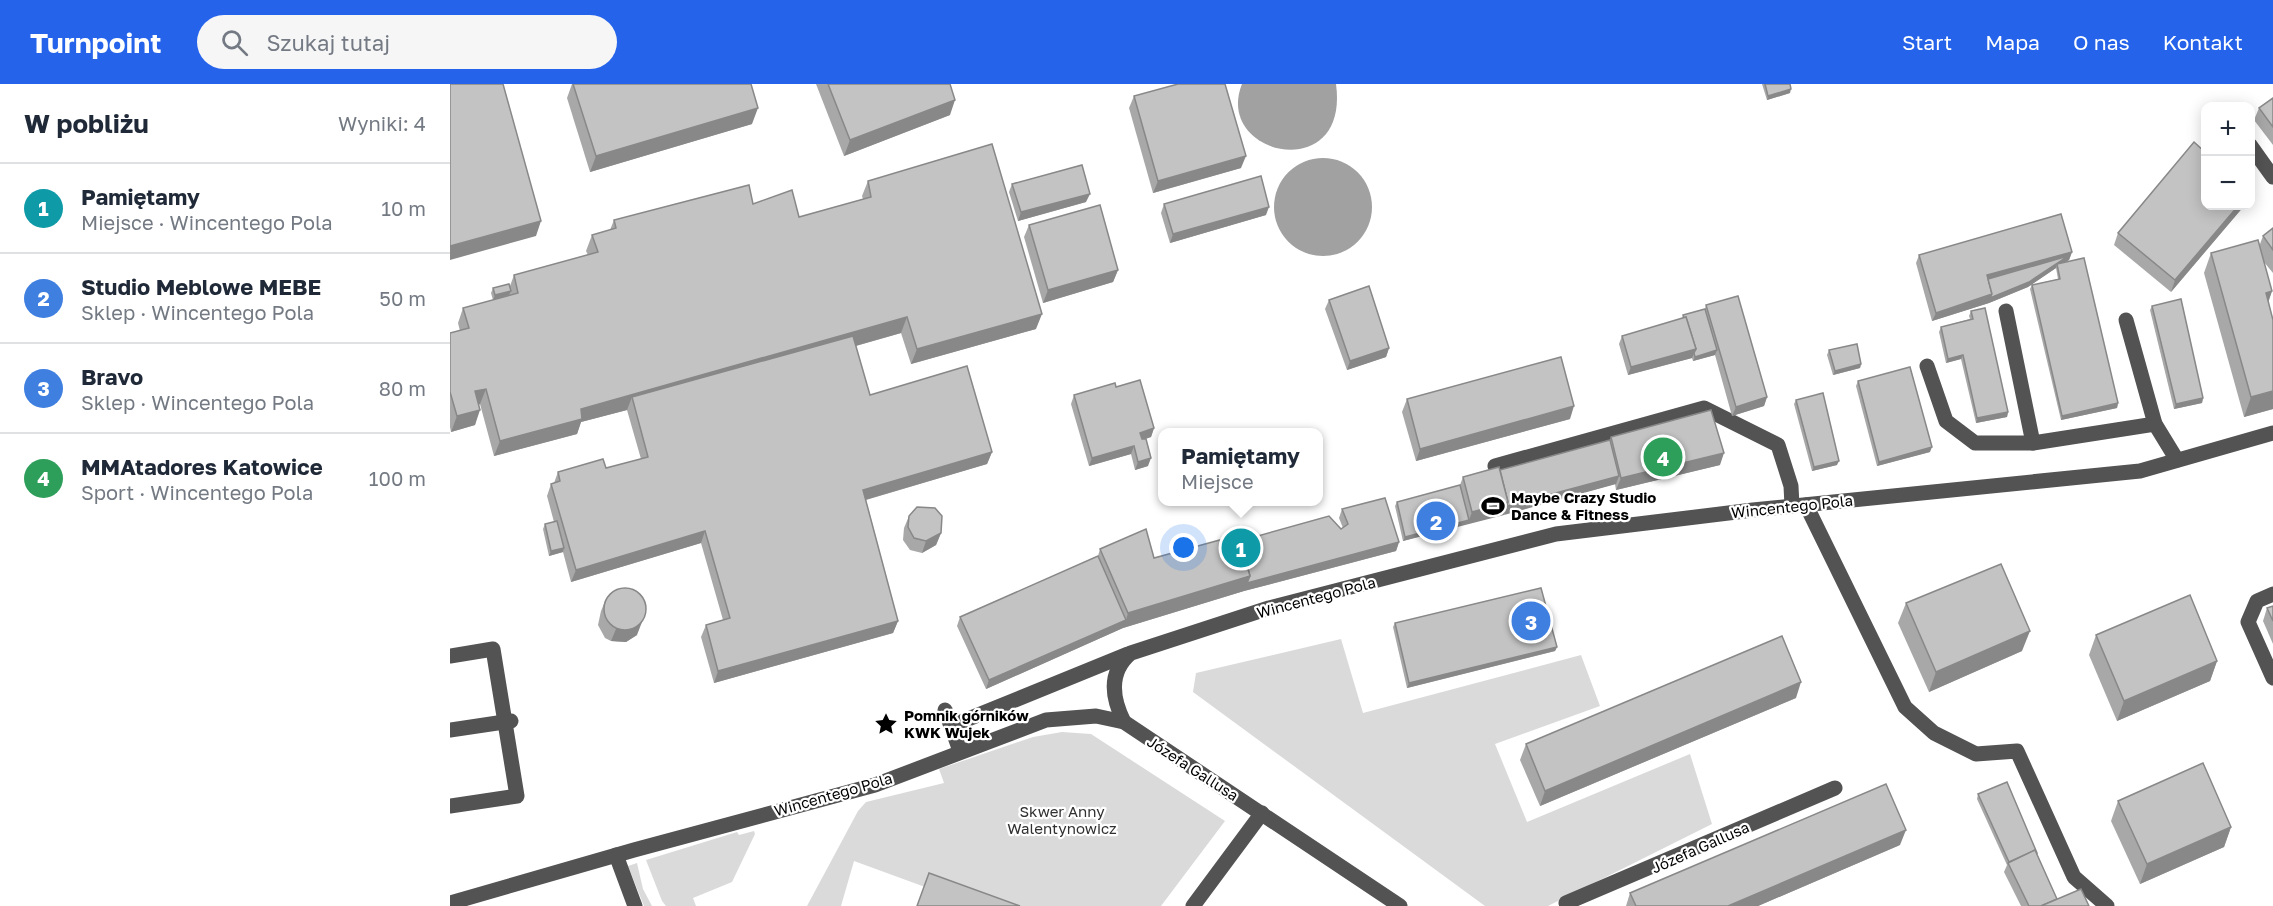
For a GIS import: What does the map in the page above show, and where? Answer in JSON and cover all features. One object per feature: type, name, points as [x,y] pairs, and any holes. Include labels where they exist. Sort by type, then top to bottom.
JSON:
[{"type":"street","points":[[2255,152],[2273,177]]},
{"type":"street","points":[[2006,311],[2033,442]]},
{"type":"street","points":[[2126,320],[2155,424],[2177,460]]},
{"type":"street","points":[[1927,366],[1946,421],[1976,443],[2033,442],[2155,424]]},
{"type":"street","points":[[1495,466],[1704,408],[1778,445],[1799,506],[1905,707],[1934,733],[1976,754],[2017,751],[2074,877],[2107,906]]},
{"type":"street","name":"Wincentego Pola","points":[[951,726],[1131,653],[1269,608],[1556,534],[2140,471],[2273,433]]},
{"type":"street","points":[[2273,594],[2258,601],[2248,622],[2273,678]]},
{"type":"street","points":[[450,656],[493,649],[508,722],[517,796],[450,806]]},
{"type":"street","points":[[1124,722],[1114,699],[1114,685],[1123,660],[1131,653]]},
{"type":"street","points":[[945,710],[960,752]]},
{"type":"street","name":"Wincentego Pola","points":[[450,903],[616,855],[875,785],[1046,720],[1096,716],[1124,722]]},
{"type":"street","points":[[450,730],[508,722]]},
{"type":"street","name":"Józefa Gallusa","points":[[1124,722],[1400,906]]},
{"type":"street","name":"Józefa Gallusa","points":[[1567,906],[1566,903],[1835,788]]},
{"type":"street","points":[[1193,906],[1262,813]]},
{"type":"street","points":[[616,855],[635,906]]},
{"type":"green space","points":[[1341,639],[1363,713],[1581,655],[1600,706],[1495,744],[1527,822],[1690,754],[1712,824],[1548,906],[1485,906],[1193,692],[1196,673]]},
{"type":"green space","name":"Skwer Anny Walentynowicz","points":[[1062,732],[1091,734],[1225,821],[1161,906],[977,906],[854,861],[841,906],[807,906],[858,811],[866,802],[944,783],[939,769],[1033,737]]},
{"type":"green space","points":[[754,831],[755,834],[732,882],[693,898],[696,906],[666,906],[646,860],[737,832],[739,835]]},
{"type":"green space","points":[[637,863],[643,889],[652,906],[644,906],[628,866]]},
{"type":"shaded area","points":[[1242,84],[1336,84],[1335,116],[1323,137],[1305,148],[1283,149],[1263,143],[1246,129],[1238,109]]},
{"type":"shaded area","points":[[1323,158],[1342,162],[1358,172],[1368,188],[1372,207],[1368,226],[1358,242],[1342,252],[1323,256],[1304,252],[1288,242],[1278,226],[1274,207],[1278,188],[1288,172],[1304,162]]},
{"type":"building","points":[[450,84],[503,84],[541,221],[450,246]]},
{"type":"building","points":[[573,84],[751,84],[758,108],[596,156]]},
{"type":"building","points":[[828,84],[950,84],[955,100],[850,140]]},
{"type":"building","points":[[1178,84],[1225,84],[1246,156],[1158,181],[1134,96]]},
{"type":"building","points":[[1765,84],[1790,84],[1791,89],[1768,96]]},
{"type":"building","points":[[2273,98],[2273,127],[2259,108]]},
{"type":"building","points":[[2194,142],[2201,148],[2201,210],[2235,210],[2175,280],[2118,233]]},
{"type":"building","points":[[992,144],[1042,314],[917,349],[907,317],[581,409],[582,419],[500,441],[486,389],[475,391],[480,410],[457,416],[450,392],[450,333],[469,328],[463,308],[518,293],[514,275],[598,252],[592,235],[616,228],[614,220],[749,185],[753,204],[792,190],[799,217],[871,197],[868,181]]},
{"type":"building","points":[[1082,165],[1090,194],[1021,212],[1012,184]]},
{"type":"building","points":[[1261,176],[1269,207],[1173,234],[1164,204]]},
{"type":"building","points":[[1100,205],[1118,270],[1048,290],[1029,225]]},
{"type":"building","points":[[2061,214],[2072,252],[1987,275],[1992,294],[1936,313],[1919,255]]},
{"type":"building","points":[[2273,228],[2273,250],[2263,236]]},
{"type":"building","points":[[2258,240],[2272,291],[2266,293],[2273,320],[2273,391],[2251,397],[2211,253]]},
{"type":"building","points":[[2068,256],[2029,282],[1990,298],[1992,294],[1988,279]]},
{"type":"building","points":[[2084,258],[2118,403],[2062,416],[2032,285],[2060,279],[2057,264]]},
{"type":"building","points":[[509,284],[511,291],[495,295],[493,288]]},
{"type":"building","points":[[1369,286],[1389,348],[1350,361],[1329,300]]},
{"type":"building","points":[[1738,296],[1767,397],[1736,407],[1706,305]]},
{"type":"building","points":[[2181,299],[2203,398],[2176,404],[2152,306]]},
{"type":"building","points":[[1985,308],[2008,412],[1977,418],[1963,355],[1948,359],[1941,327],[1973,319],[1971,311]]},
{"type":"building","points":[[1705,309],[1717,350],[1695,357],[1696,349],[1686,317],[1684,318],[1683,315]]},
{"type":"building","points":[[1686,317],[1696,349],[1631,367],[1622,336]]},
{"type":"building","points":[[853,336],[870,395],[967,366],[992,452],[863,490],[898,621],[718,671],[706,625],[730,618],[705,531],[576,570],[551,484],[560,481],[558,472],[603,459],[606,468],[648,457],[632,397]]},
{"type":"building","points":[[1857,344],[1861,364],[1835,371],[1829,350]]},
{"type":"building","points":[[1561,357],[1574,406],[1420,449],[1407,399]]},
{"type":"building","points":[[1910,367],[1932,447],[1879,462],[1858,381]]},
{"type":"building","points":[[1140,380],[1154,428],[1140,433],[1142,439],[1146,439],[1151,458],[1138,462],[1134,446],[1092,458],[1074,395],[1115,383],[1116,387]]},
{"type":"building","points":[[1823,393],[1839,461],[1814,467],[1796,400]]},
{"type":"building","points":[[1711,410],[1724,453],[1621,478],[1611,437]]},
{"type":"building","points":[[1610,440],[1619,476],[1507,506],[1500,470]]},
{"type":"building","points":[[1499,467],[1508,502],[1472,512],[1463,477]]},
{"type":"building","points":[[1460,485],[1469,520],[1405,537],[1397,502]]},
{"type":"building","points":[[1385,498],[1399,542],[1247,583],[1250,576],[1240,541],[1329,516],[1341,529],[1348,524],[1342,509]]},
{"type":"building","points":[[917,507],[935,508],[942,516],[941,533],[926,541],[914,538],[908,527],[909,516]]},
{"type":"building","points":[[557,521],[564,548],[551,551],[545,524]]},
{"type":"building","points":[[1146,529],[1154,558],[1238,535],[1250,576],[1128,613],[1100,549]]},
{"type":"building","points":[[1098,556],[1126,620],[989,680],[960,617]]},
{"type":"building","points":[[2001,564],[2030,631],[1936,672],[1906,603]]},
{"type":"building","points":[[625,588],[640,594],[646,609],[640,624],[625,630],[610,624],[604,609],[610,594]]},
{"type":"building","points":[[1541,588],[1557,647],[1409,683],[1395,623]]},
{"type":"building","points":[[2190,595],[2217,661],[2124,701],[2096,635]]},
{"type":"building","points":[[2273,606],[2273,621],[2267,608]]},
{"type":"building","points":[[1782,636],[1801,682],[1545,791],[1526,744]]},
{"type":"building","points":[[2203,763],[2231,827],[2147,864],[2118,801]]},
{"type":"building","points":[[2007,782],[2037,853],[2035,850],[2009,862],[1978,794]]},
{"type":"building","points":[[1886,784],[1906,830],[1728,906],[1636,906],[1630,893]]},
{"type":"building","points":[[2035,850],[2057,899],[2041,906],[2029,906],[2008,863]]},
{"type":"building","points":[[929,873],[1020,906],[917,906]]},
{"type":"building","points":[[2081,889],[2089,906],[2041,906]]},
{"type":"place","name":"MMAtadores Katowice","points":[[1663,457]]},
{"type":"place","name":"Maybe Crazy Studio Dance & Fitness","points":[[1493,506]]},
{"type":"place","name":"Studio Meblowe MEBE","points":[[1436,521]]},
{"type":"place","name":"Pamiętamy","points":[[1241,548]]},
{"type":"place","name":"Bravo","points":[[1531,621]]},
{"type":"place","name":"Pomnik górników KWK Wujek","points":[[886,724]]}]
